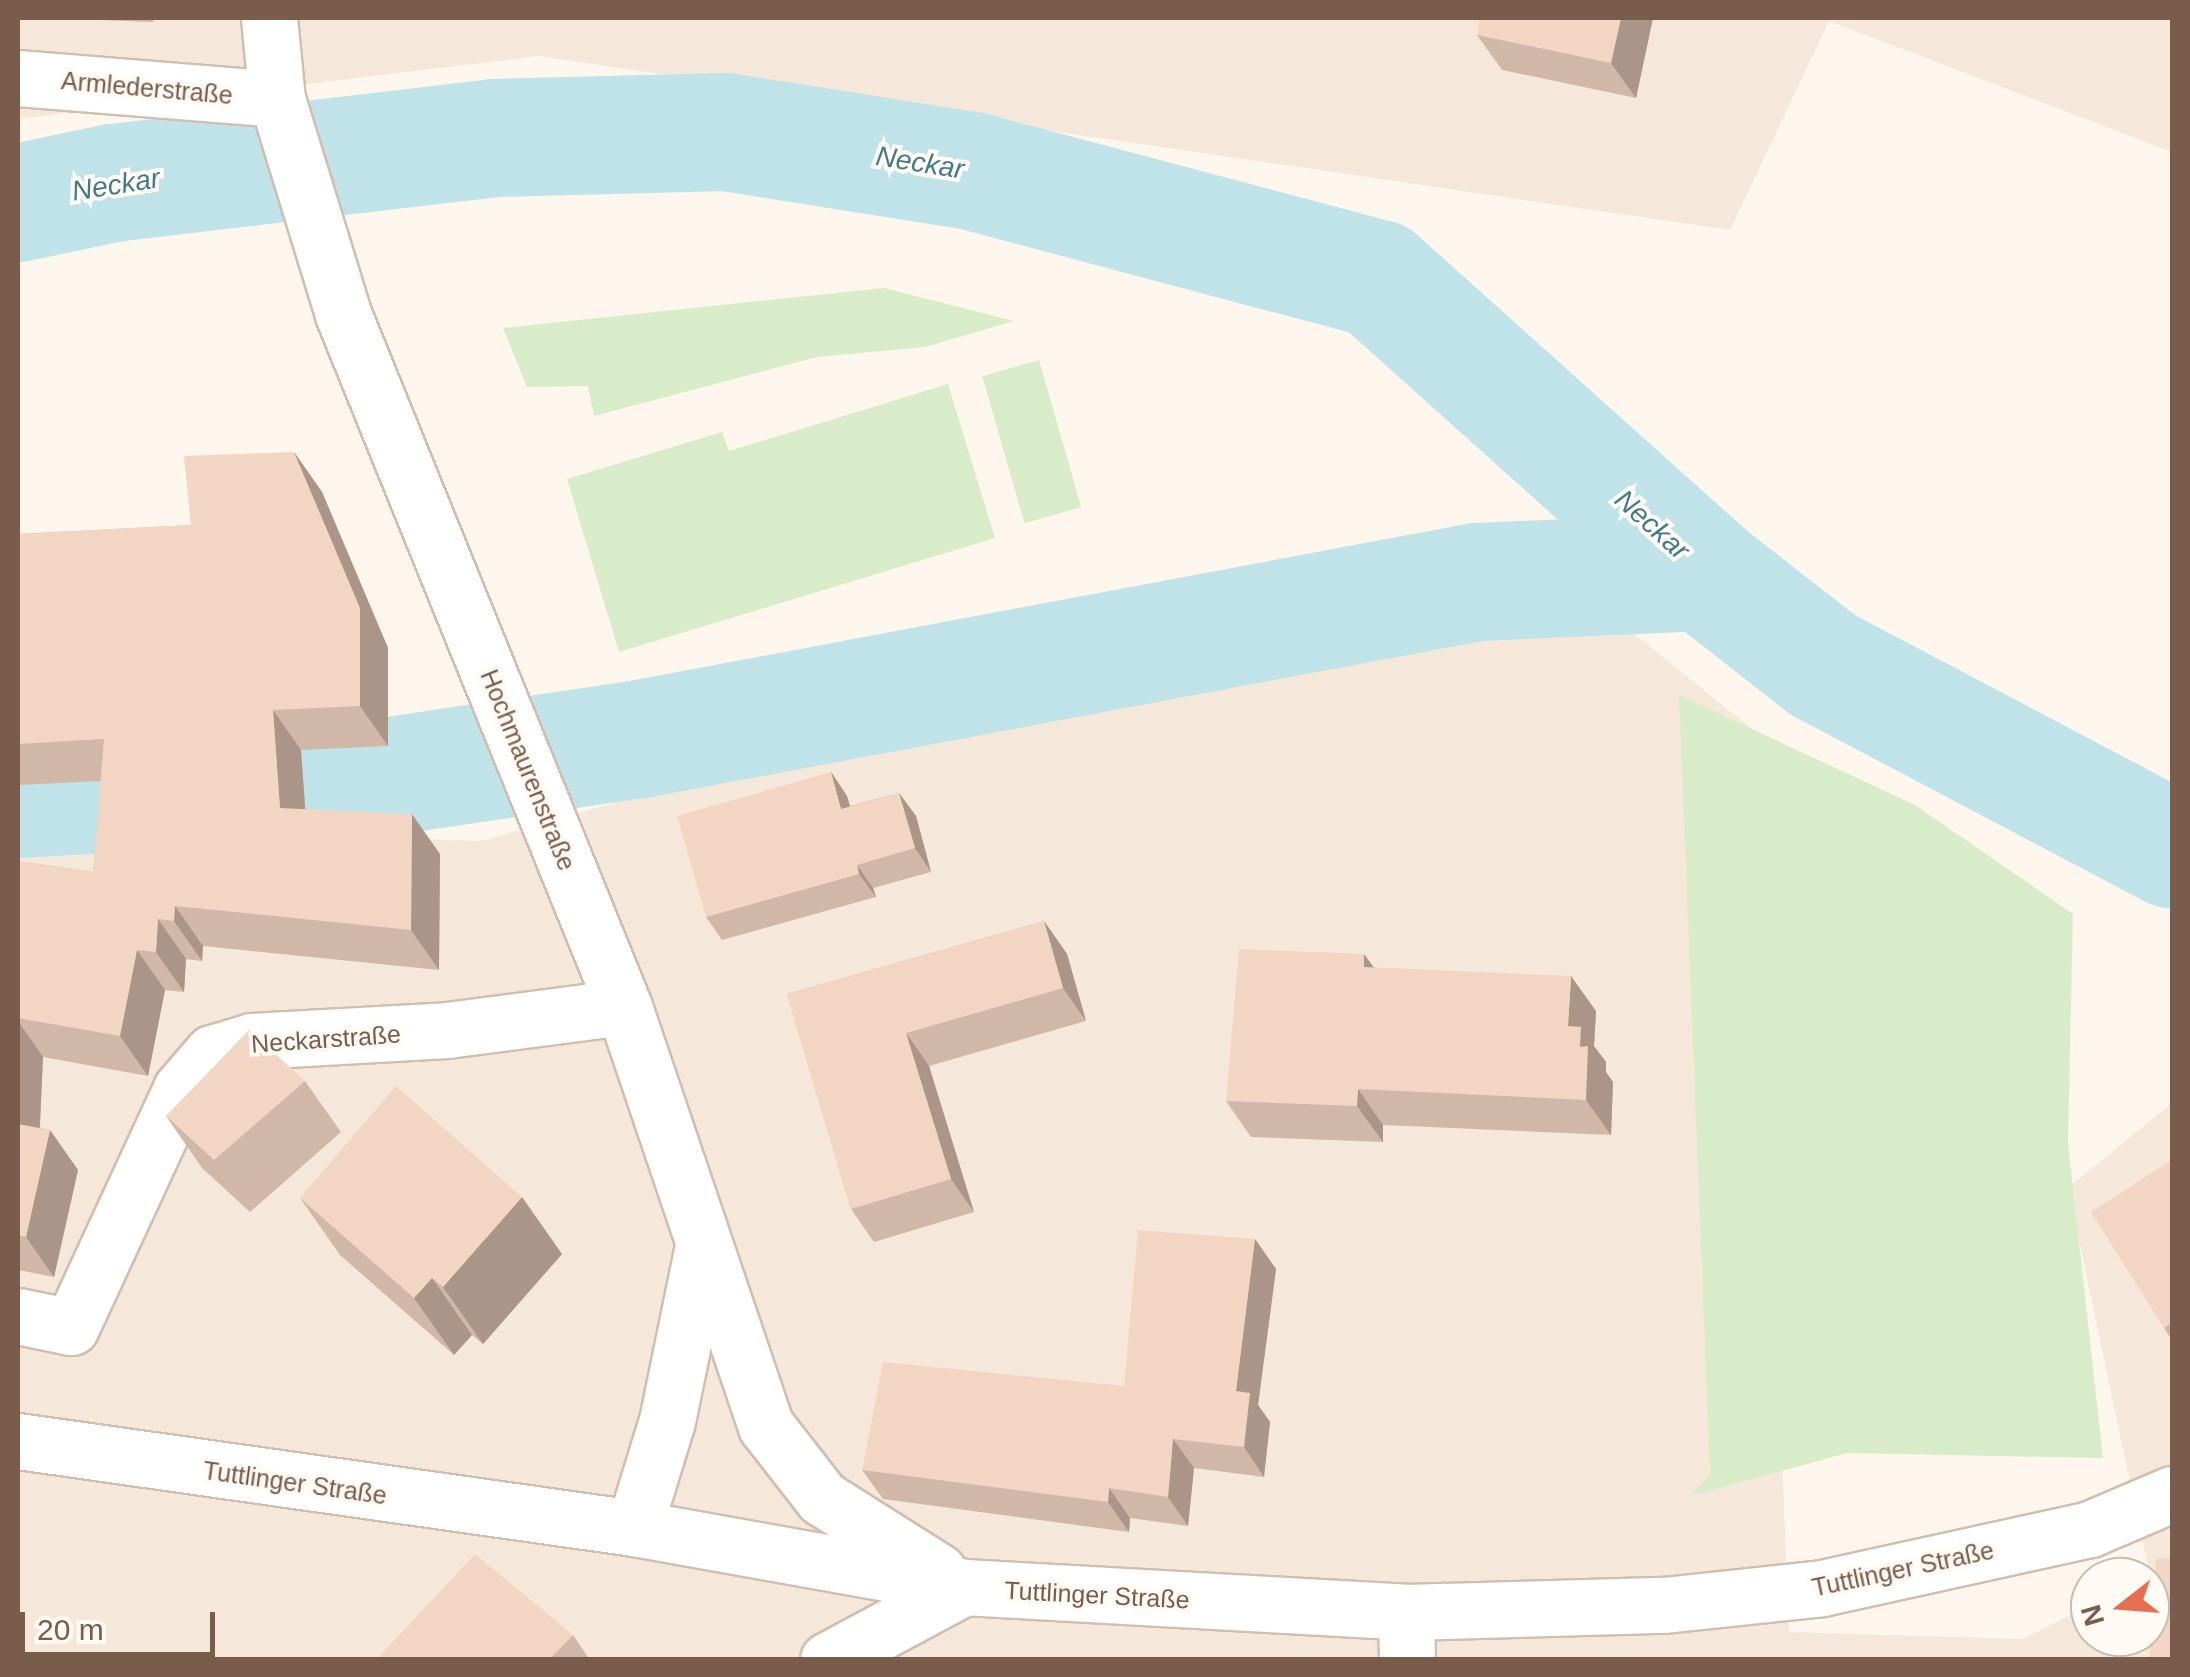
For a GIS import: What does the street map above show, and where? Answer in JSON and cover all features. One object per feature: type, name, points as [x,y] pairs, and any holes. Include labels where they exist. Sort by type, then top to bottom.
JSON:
[{"type":"street","name":"Hochmaurenstraße","points":[[269,18],[277,99],[342,314],[624,1007],[766,1426],[822,1498],[964,1587]]},
{"type":"street","name":"Armlederstraße","points":[[18,78],[277,99]]},
{"type":"street","name":"Neckarstraße","points":[[18,1316],[72,1327],[180,1089],[212,1053],[252,1041],[447,1030],[624,1007]]},
{"type":"street","points":[[634,1528],[668,1421],[704,1242]]},
{"type":"street","name":"Tuttlinger Straße","points":[[18,1442],[634,1528],[964,1587],[1407,1636],[1822,1588],[2090,1529],[2172,1494]]},
{"type":"street","points":[[828,1660],[964,1587]]},
{"type":"shaded area","points":[[18,18],[2172,18],[2172,152],[1829,21],[1730,230],[538,56],[18,119]]},
{"type":"shaded area","points":[[1548,564],[1753,730],[1789,1632],[2023,1639],[2070,1615],[2070,1657],[2170,1657],[2170,1557],[2146,1557],[2068,1188],[2172,1103],[2172,1659],[18,1660],[18,829],[481,841],[1091,667]]},
{"type":"green space","points":[[884,288],[1014,321],[925,347],[817,357],[594,416],[588,386],[527,387],[503,328]]},
{"type":"green space","points":[[1039,360],[1081,507],[1024,523],[982,376]]},
{"type":"green space","points":[[948,384],[995,538],[619,652],[567,479],[722,432],[729,451]]},
{"type":"green space","points":[[1679,695],[1915,805],[2073,914],[2068,1143],[2103,1458],[1847,1453],[1690,1496],[1710,1474]]},
{"type":"building","points":[[1480,18],[1621,18],[1611,63],[1477,35]]},
{"type":"building","points":[[294,452],[360,608],[360,706],[273,710],[280,808],[412,814],[411,930],[175,906],[174,921],[158,919],[156,952],[137,950],[120,1036],[18,1018],[18,861],[93,872],[104,739],[18,744],[18,534],[191,525],[184,456]]},
{"type":"building","points":[[831,772],[841,809],[899,793],[915,848],[857,865],[859,874],[706,917],[677,816]]},
{"type":"building","points":[[1044,921],[1063,988],[906,1033],[951,1179],[851,1209],[787,994]]},
{"type":"building","points":[[1239,949],[1364,954],[1364,967],[1571,976],[1568,1026],[1581,1027],[1580,1047],[1588,1046],[1586,1100],[1358,1089],[1357,1106],[1226,1101]]},
{"type":"building","points":[[249,1030],[305,1081],[214,1160],[166,1116]]},
{"type":"building","points":[[396,1086],[522,1197],[443,1287],[432,1278],[414,1298],[300,1198]]},
{"type":"building","points":[[18,1124],[50,1130],[26,1237],[18,1235]]},
{"type":"building","points":[[2172,1160],[2172,1323],[2164,1328],[2091,1212]]},
{"type":"building","points":[[1138,1230],[1255,1239],[1236,1391],[1250,1393],[1244,1447],[1173,1439],[1168,1497],[1109,1488],[1108,1502],[862,1470],[883,1362],[1124,1386]]},
{"type":"building","points":[[475,1554],[573,1635],[549,1660],[376,1660]]},
{"type":"building","points":[[2170,1557],[2172,1660],[2149,1660],[2170,1657]]},
{"type":"waterway","name":"Neckar","points":[[18,203],[113,183],[494,138],[726,132],[972,171],[1378,279],[1704,572],[1823,665],[2172,849]]},
{"type":"waterway","name":"Neckar","points":[[18,799],[383,777],[635,740],[1477,582],[1704,572]]}]
